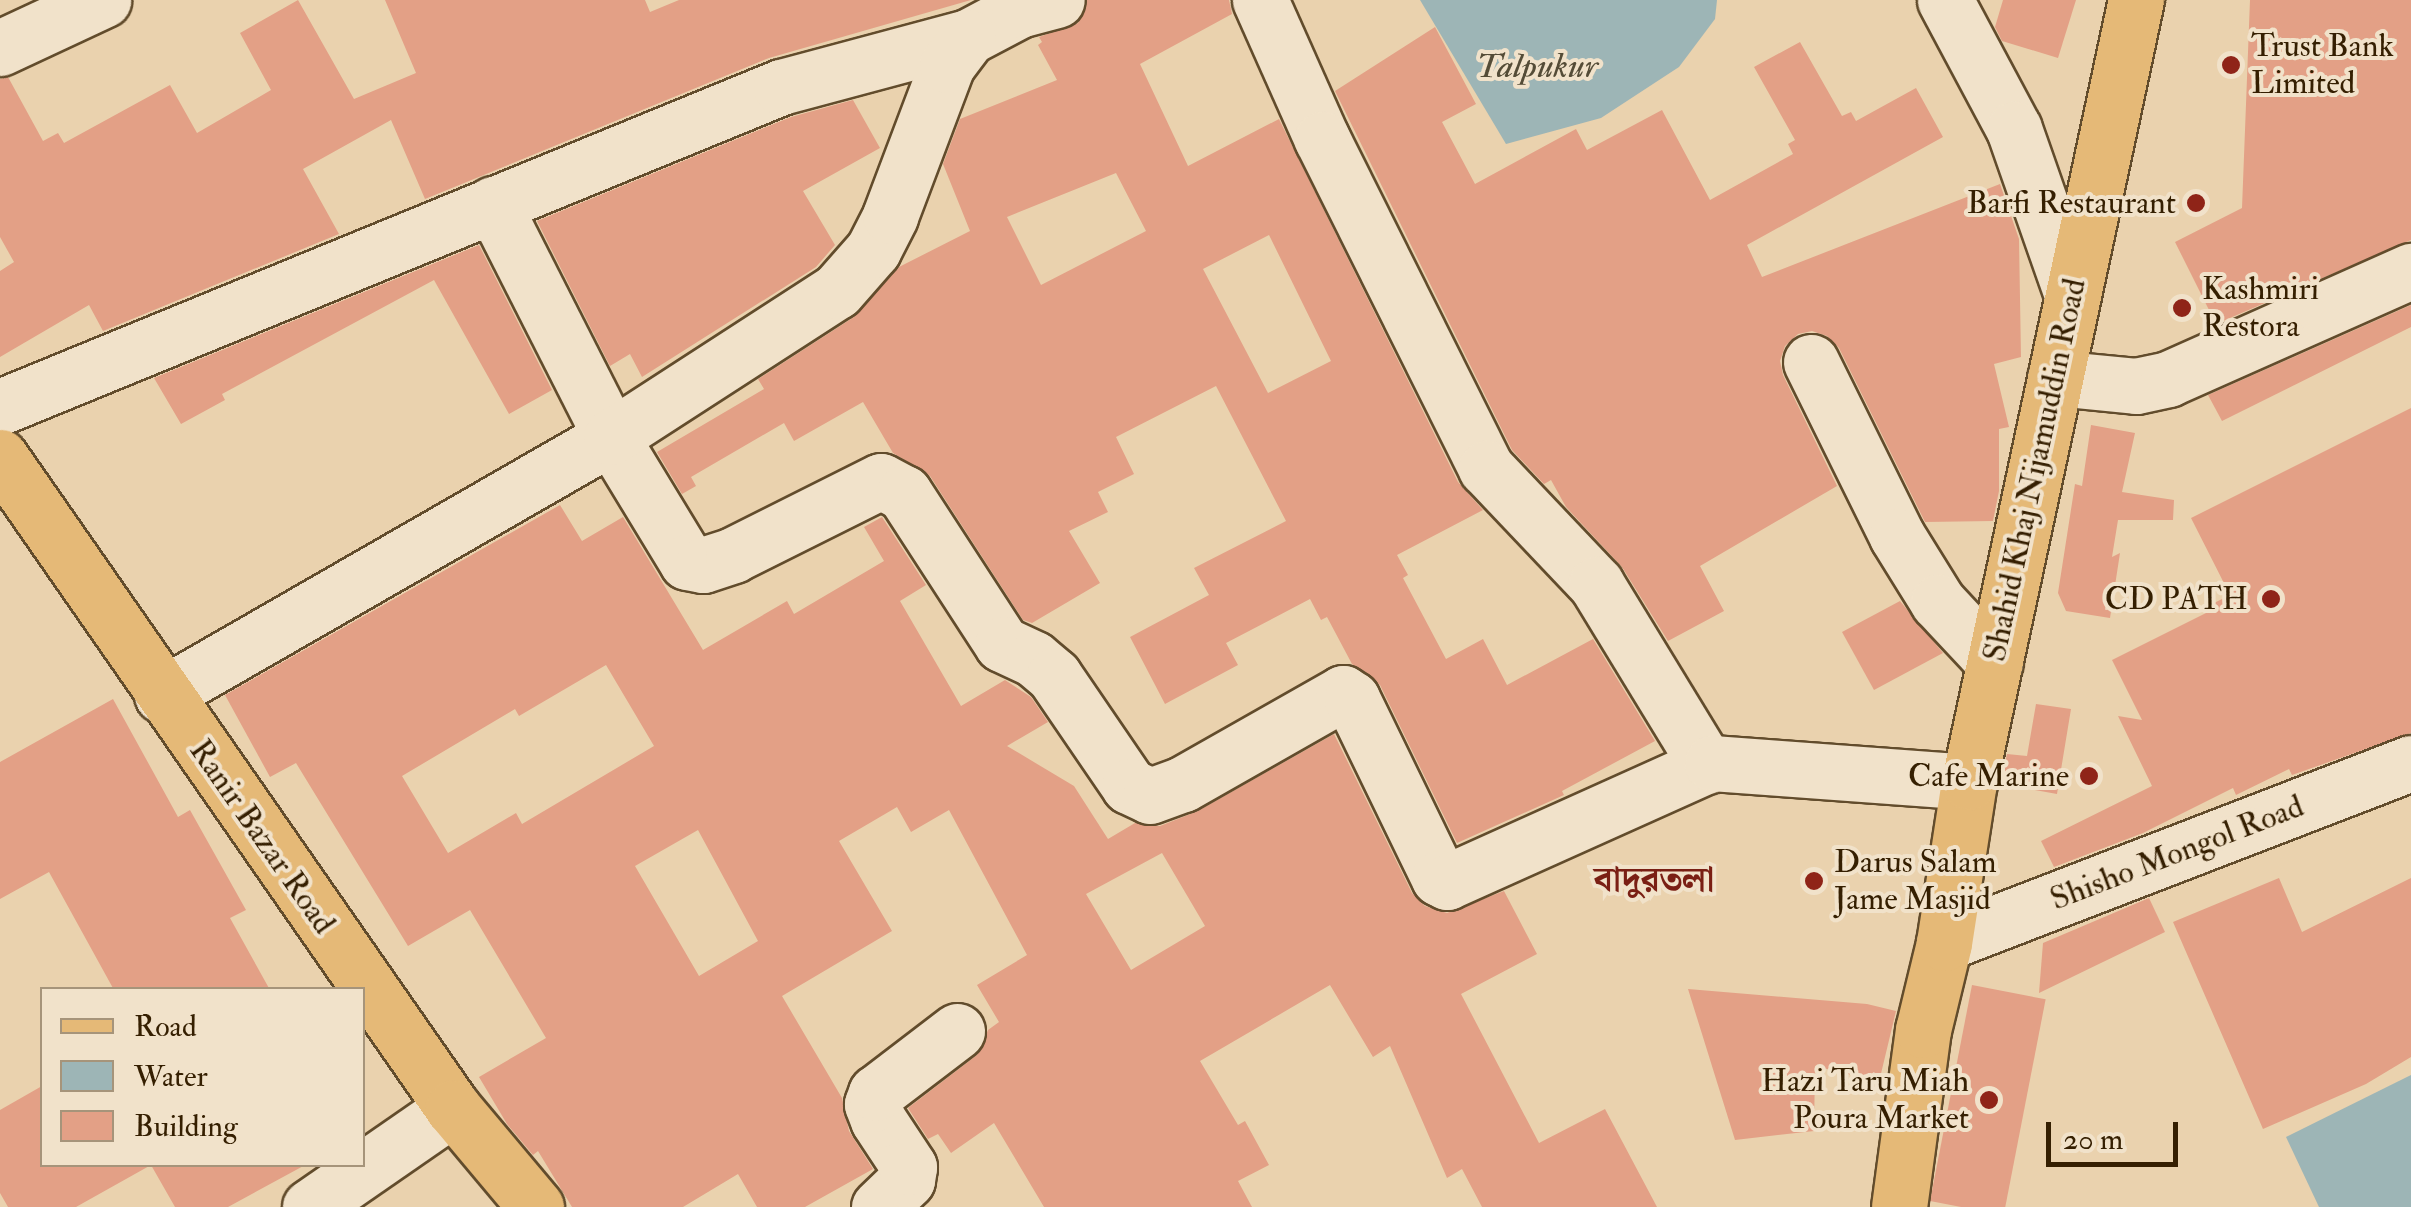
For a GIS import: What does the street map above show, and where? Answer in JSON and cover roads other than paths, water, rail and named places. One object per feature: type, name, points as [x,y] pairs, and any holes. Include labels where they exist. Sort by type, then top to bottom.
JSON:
[{"type":"main road","name":"Shahid Khaj Nijamuddin Road","points":[[1899,1207],[1923,1030],[1944,943],[1969,782],[2136,0]]},
{"type":"main road","name":"Ranir Bazar Road","points":[[0,458],[453,1108],[536,1207]]},
{"type":"street","points":[[0,48],[103,0]]},
{"type":"street","points":[[0,407],[781,87],[968,36],[1019,10],[1057,0]]},
{"type":"street","points":[[1260,0],[1322,139],[1486,468],[1596,584],[1707,766]]},
{"type":"street","points":[[1945,0],[2014,129],[2072,295]]},
{"type":"street","points":[[162,695],[611,437],[837,292],[873,250],[890,216],[947,65],[968,36]]},
{"type":"street","points":[[493,204],[611,437],[687,562],[703,565],[733,556],[880,481],[904,492],[1002,644],[1034,659],[1054,676],[1129,786],[1150,796],[1184,784],[1343,694],[1352,698],[1439,878],[1456,882],[1707,766],[1969,782]]},
{"type":"street","points":[[2055,378],[2136,386],[2168,380],[2411,271]]},
{"type":"street","points":[[1811,362],[1897,536],[1938,602],[1994,663]]},
{"type":"street","name":"Shisho Mongol Road","points":[[1944,943],[2411,763]]},
{"type":"street","points":[[879,1207],[907,1180],[909,1167],[878,1120],[872,1104],[876,1093],[958,1031]]},
{"type":"street","points":[[310,1207],[453,1108]]},
{"type":"water","name":"Talpukur","points":[[1420,0],[1717,0],[1715,19],[1679,67],[1601,118],[1506,144]]},
{"type":"water","points":[[2411,1075],[2411,1207],[2319,1207],[2286,1137]]},
{"type":"place","name":"Trust Bank Limited","points":[[2231,65]]},
{"type":"place","name":"Barfi Restaurant","points":[[2196,203]]},
{"type":"place","name":"Kashmiri Restora","points":[[2182,308]]},
{"type":"place","name":"CD PATH","points":[[2271,599]]},
{"type":"place","name":"Cafe Marine","points":[[2089,776]]},
{"type":"place","name":"Darus Salam Jame Masjid","points":[[1814,881]]},
{"type":"place","name":"Hazi Taru Miah Poura Market","points":[[1989,1100]]},
{"type":"district","name":"বাদুরতলা","points":[[1654,880]]}]
